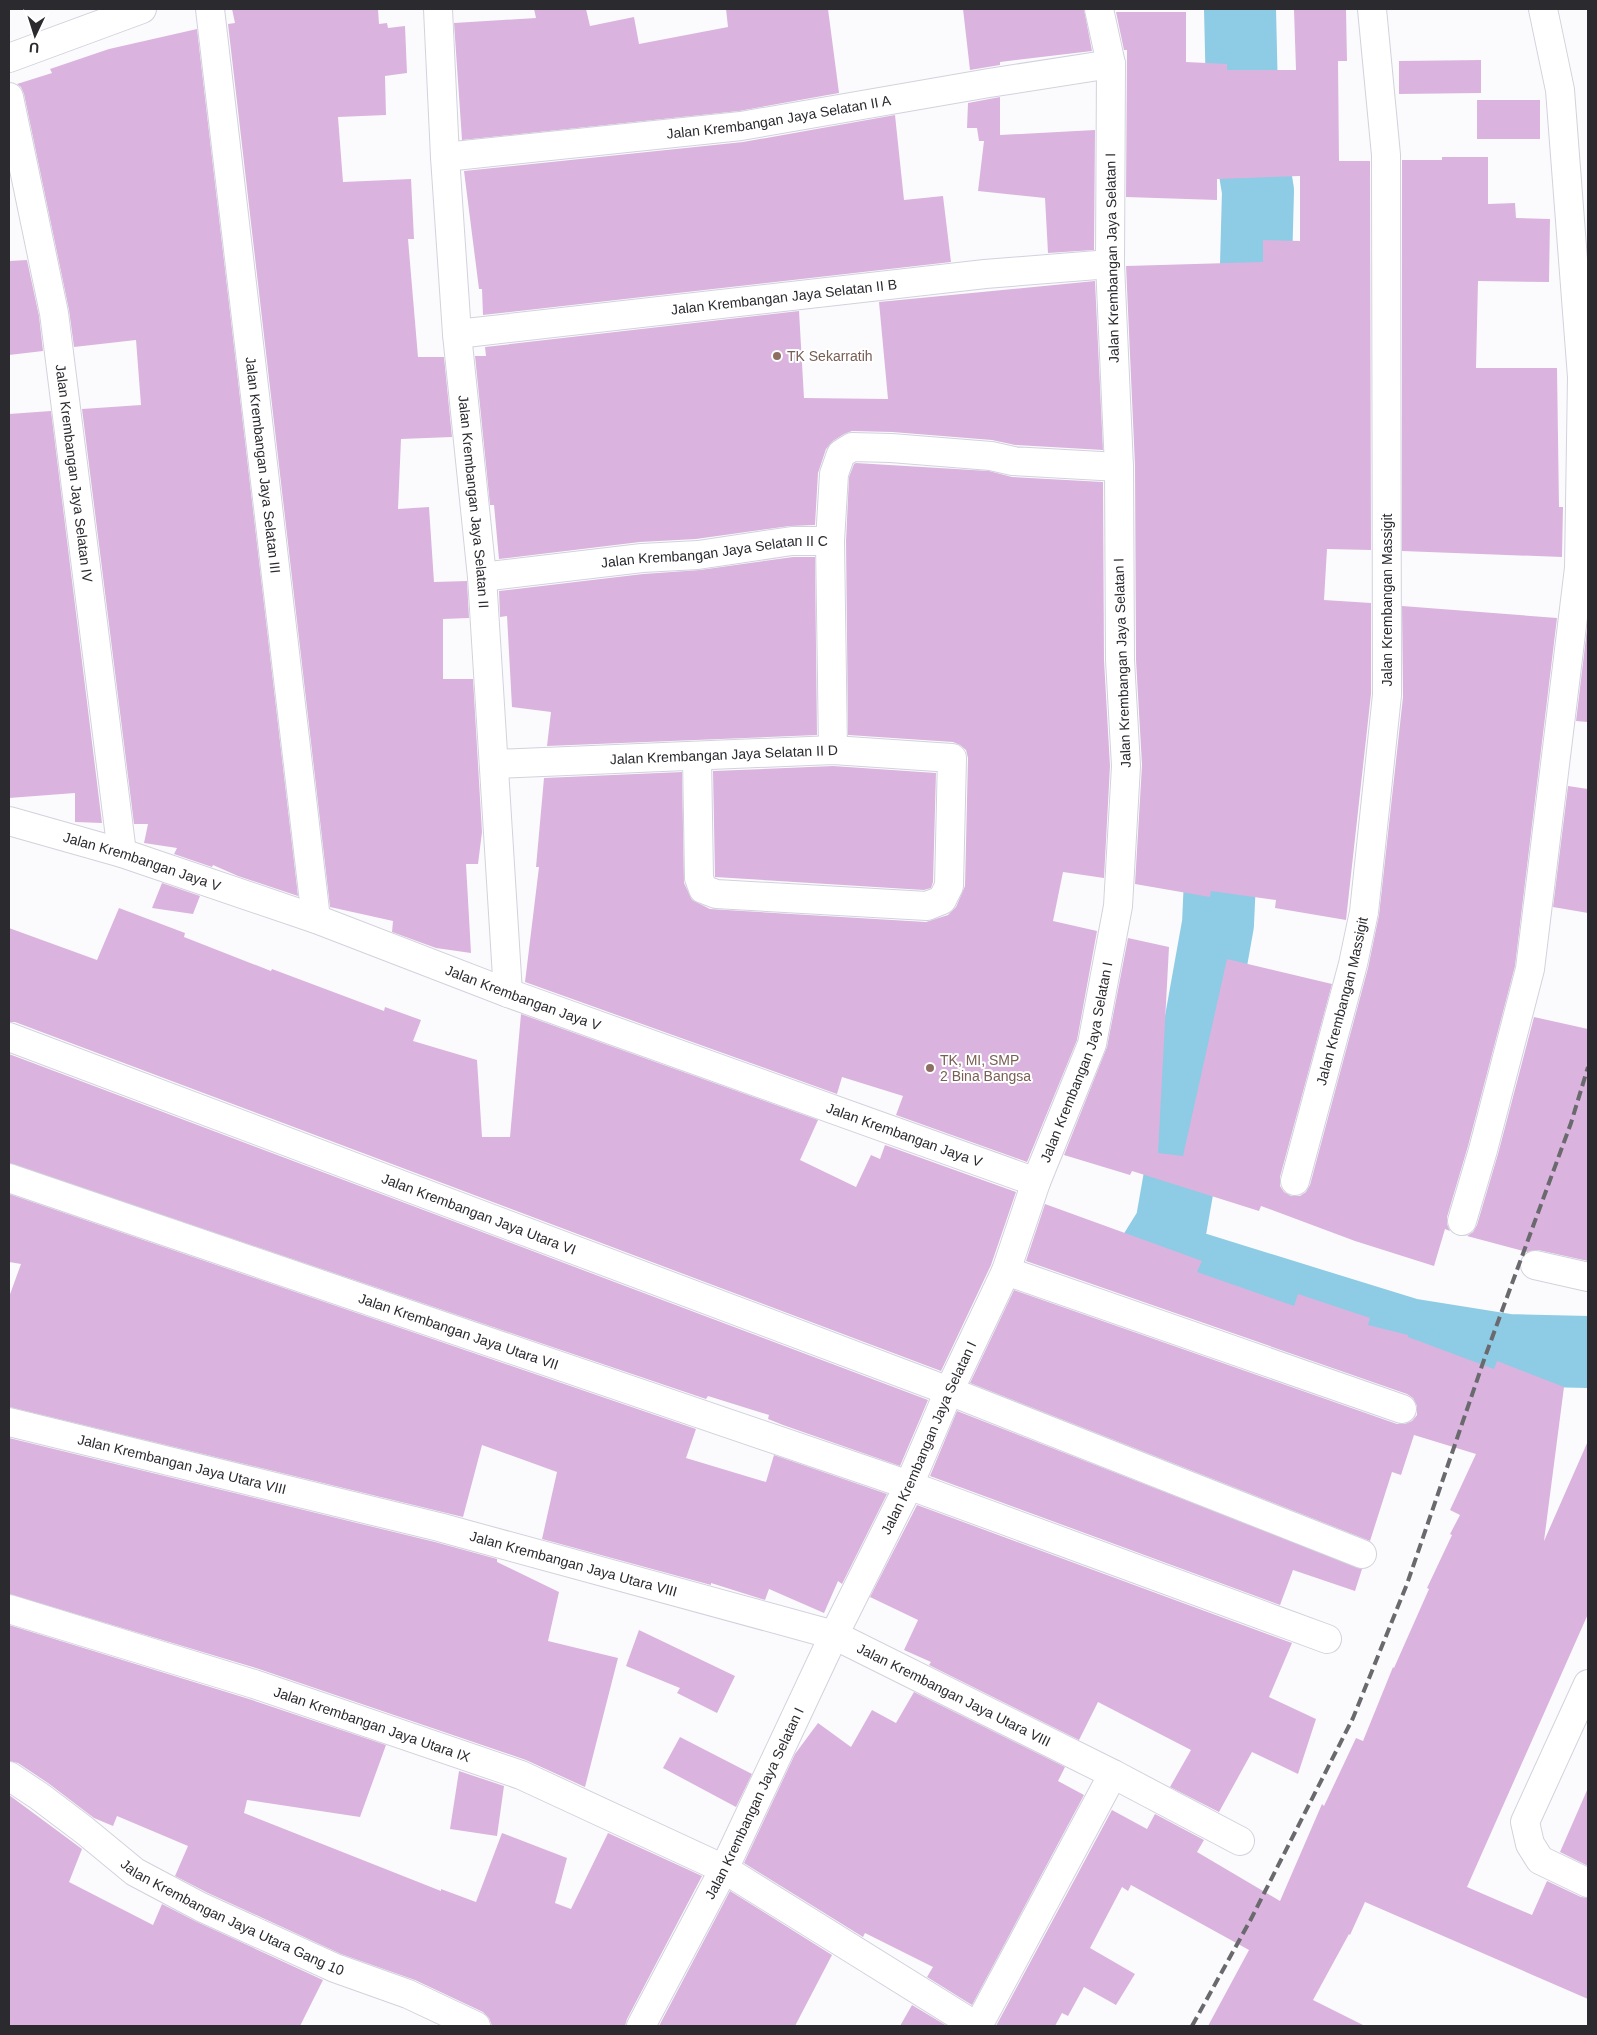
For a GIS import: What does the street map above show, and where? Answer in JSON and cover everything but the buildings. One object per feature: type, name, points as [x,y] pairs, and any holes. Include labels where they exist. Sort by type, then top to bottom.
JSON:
[{"type":"street","points":[[9,58],[142,9]]},
{"type":"street","name":"Jalan Krembangan Jaya Selatan III","points":[[210,9],[316,919]]},
{"type":"street","name":"Jalan Krembangan Jaya Selatan II","points":[[438,9],[444,157],[457,334],[482,577],[508,993]]},
{"type":"street","name":"Jalan Krembangan Jaya Selatan I","points":[[641,2026],[724,1869],[834,1635],[909,1485],[949,1391],[1006,1271],[1036,1182],[1092,1044],[1118,906],[1126,766],[1120,660],[1119,467],[1110,264],[1111,64],[1099,9]]},
{"type":"street","name":"Jalan Krembangan Massigit","points":[[1295,1181],[1353,964],[1364,912],[1387,695],[1386,155],[1372,9]]},
{"type":"street","points":[[1462,1221],[1483,1150],[1530,969],[1579,568],[1582,377],[1560,90],[1543,9]]},
{"type":"street","name":"Jalan Krembangan Jaya Selatan II A","points":[[444,157],[741,126],[1111,64]]},
{"type":"street","name":"Jalan Krembangan Jaya Selatan IV","points":[[9,98],[54,313],[122,853]]},
{"type":"street","name":"Jalan Krembangan Jaya Selatan II B","points":[[457,334],[985,274],[1110,264]]},
{"type":"street","points":[[830,541],[834,474],[841,454],[852,447],[919,450],[991,456],[1013,461],[1119,467]]},
{"type":"street","name":"Jalan Krembangan Jaya Selatan II C","points":[[482,577],[633,559],[698,555],[792,541],[830,541],[833,750]]},
{"type":"street","name":"Jalan Krembangan Jaya Selatan II D","points":[[495,764],[833,750],[952,758],[949,886],[942,900],[927,906],[716,894],[703,889],[700,878],[697,756]]},
{"type":"street","name":"Jalan Krembangan Jaya V","points":[[9,821],[122,853],[316,919],[508,993],[1036,1182]]},
{"type":"street","name":"Jalan Krembangan Jaya Utara VI","points":[[9,1037],[949,1391],[1362,1554]]},
{"type":"street","name":"Jalan Krembangan Jaya Utara VII","points":[[9,1178],[909,1485],[1327,1639]]},
{"type":"street","points":[[1535,1265],[1588,1277]]},
{"type":"street","points":[[1006,1271],[1402,1409]]},
{"type":"street","name":"Jalan Krembangan Jaya Utara VIII","points":[[9,1422],[439,1527],[834,1635],[1113,1774],[1240,1842]]},
{"type":"street","name":"Jalan Krembangan Jaya Utara IX","points":[[9,1609],[254,1684],[521,1775],[724,1869],[977,2026]]},
{"type":"street","points":[[1588,1684],[1525,1822],[1530,1844],[1540,1860],[1588,1883]]},
{"type":"street","points":[[977,2026],[1113,1774]]},
{"type":"street","name":"Jalan Krembangan Jaya Utara Gang 10","points":[[9,1776],[47,1802],[135,1872],[201,1907],[335,1968],[408,1994],[476,2026]]},
{"type":"waterway","points":[[1240,9],[1242,94],[1258,191],[1256,265],[1260,363]]},
{"type":"waterway","points":[[1237,793],[1221,857],[1218,924],[1196,1047],[1181,1169],[1171,1226],[1153,1255],[1408,1334],[1508,1350],[1588,1352]]},
{"type":"railway","points":[[1192,2026],[1251,1919],[1353,1718],[1407,1584],[1485,1357],[1571,1123],[1588,1067]]},
{"type":"place","name":"TK Sekarratih","points":[[777,356]]},
{"type":"place","name":"TK, MI, SMP 2 Bina Bangsa","points":[[930,1068]]}]
